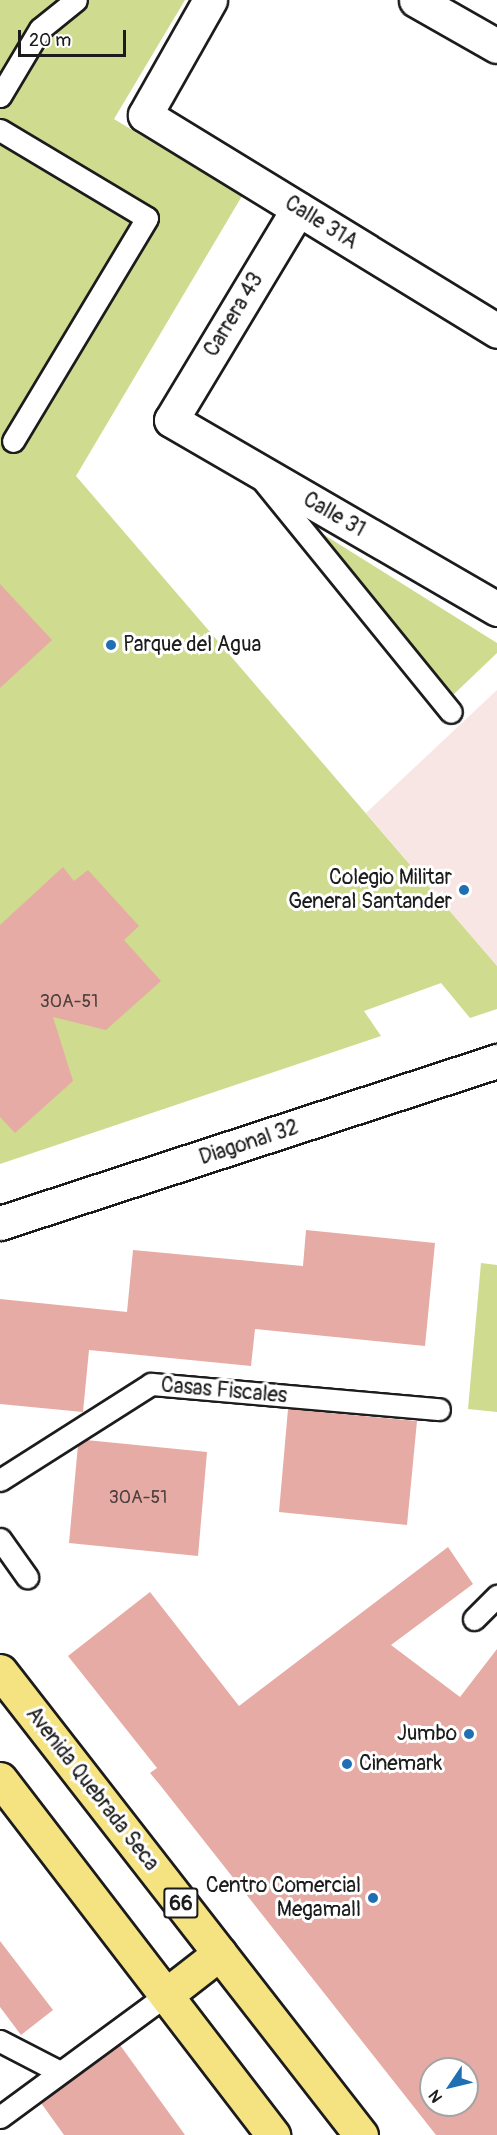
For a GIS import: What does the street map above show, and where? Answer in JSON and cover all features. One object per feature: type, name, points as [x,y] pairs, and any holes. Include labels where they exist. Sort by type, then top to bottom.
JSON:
[{"type":"highway","name":"Avenida Quebrada Seca","points":[[0,1671],[361,2135]]},
{"type":"highway","points":[[3,1784],[273,2135]]},
{"type":"highway","points":[[166,1995],[220,1953]]},
{"type":"street","name":"Calle 31A","points":[[210,0],[145,115],[497,331]]},
{"type":"street","points":[[417,0],[497,46]]},
{"type":"street","name":"Carrera 43","points":[[171,420],[298,209]]},
{"type":"street","name":"Calle 31","points":[[171,420],[497,609]]},
{"type":"street","name":"Diagonal 32","points":[[0,1223],[497,1061]]},
{"type":"lane","points":[[0,96],[40,29],[76,0]]},
{"type":"lane","points":[[0,130],[147,218],[13,441]]},
{"type":"lane","points":[[252,467],[450,712]]},
{"type":"lane","name":"Casas Fiscales","points":[[0,1480],[152,1384],[439,1409]]},
{"type":"lane","points":[[0,1539],[27,1576]]},
{"type":"lane","points":[[474,1618],[497,1596]]},
{"type":"lane","points":[[0,2117],[58,2071],[166,1995]]},
{"type":"lane","points":[[0,2041],[58,2071]]},
{"type":"shaded area","name":"Colegio Militar General Santander","points":[[497,690],[497,966],[366,813]]},
{"type":"green space","name":"Parque del Agua","points":[[0,0],[185,0],[114,119],[242,196],[76,476],[497,966],[497,1009],[470,1018],[441,983],[364,1011],[381,1036],[0,1164]]},
{"type":"green space","points":[[318,531],[497,643],[497,653],[452,696]]},
{"type":"green space","points":[[481,1263],[497,1265],[497,1412],[468,1409]]},
{"type":"building","points":[[0,584],[52,640],[0,688]]},
{"type":"building","points":[[63,867],[74,881],[88,870],[139,926],[124,940],[161,981],[106,1030],[53,1017],[73,1081],[15,1133],[0,1117],[0,925]]},
{"type":"building","points":[[306,1230],[435,1243],[425,1346],[255,1329],[251,1366],[89,1350],[83,1412],[0,1404],[0,1299],[127,1312],[133,1250],[303,1266]]},
{"type":"building","points":[[288,1409],[417,1421],[407,1525],[279,1512]]},
{"type":"building","points":[[86,1440],[207,1452],[198,1556],[69,1543],[78,1445]]},
{"type":"building","name":"Centro Comercial Megamall","points":[[448,1547],[473,1584],[391,1645],[460,1697],[497,1649],[497,2135],[436,2135],[422,2117],[479,2117],[479,2057],[419,2057],[419,2113],[150,1773],[157,1768],[68,1656],[150,1592],[239,1706]]},
{"type":"building","points":[[0,1941],[53,2010],[21,2035],[0,2007]]},
{"type":"building","points":[[120,2045],[185,2135],[64,2135],[41,2103]]},
{"type":"place","name":"Parque del Agua","points":[[111,645]]},
{"type":"place","name":"Colegio Militar General Santander","points":[[464,890]]},
{"type":"place","name":"Jumbo","points":[[469,1734]]},
{"type":"place","name":"Cinemark","points":[[347,1764]]},
{"type":"place","name":"Centro Comercial Megamall","points":[[373,1898]]}]
